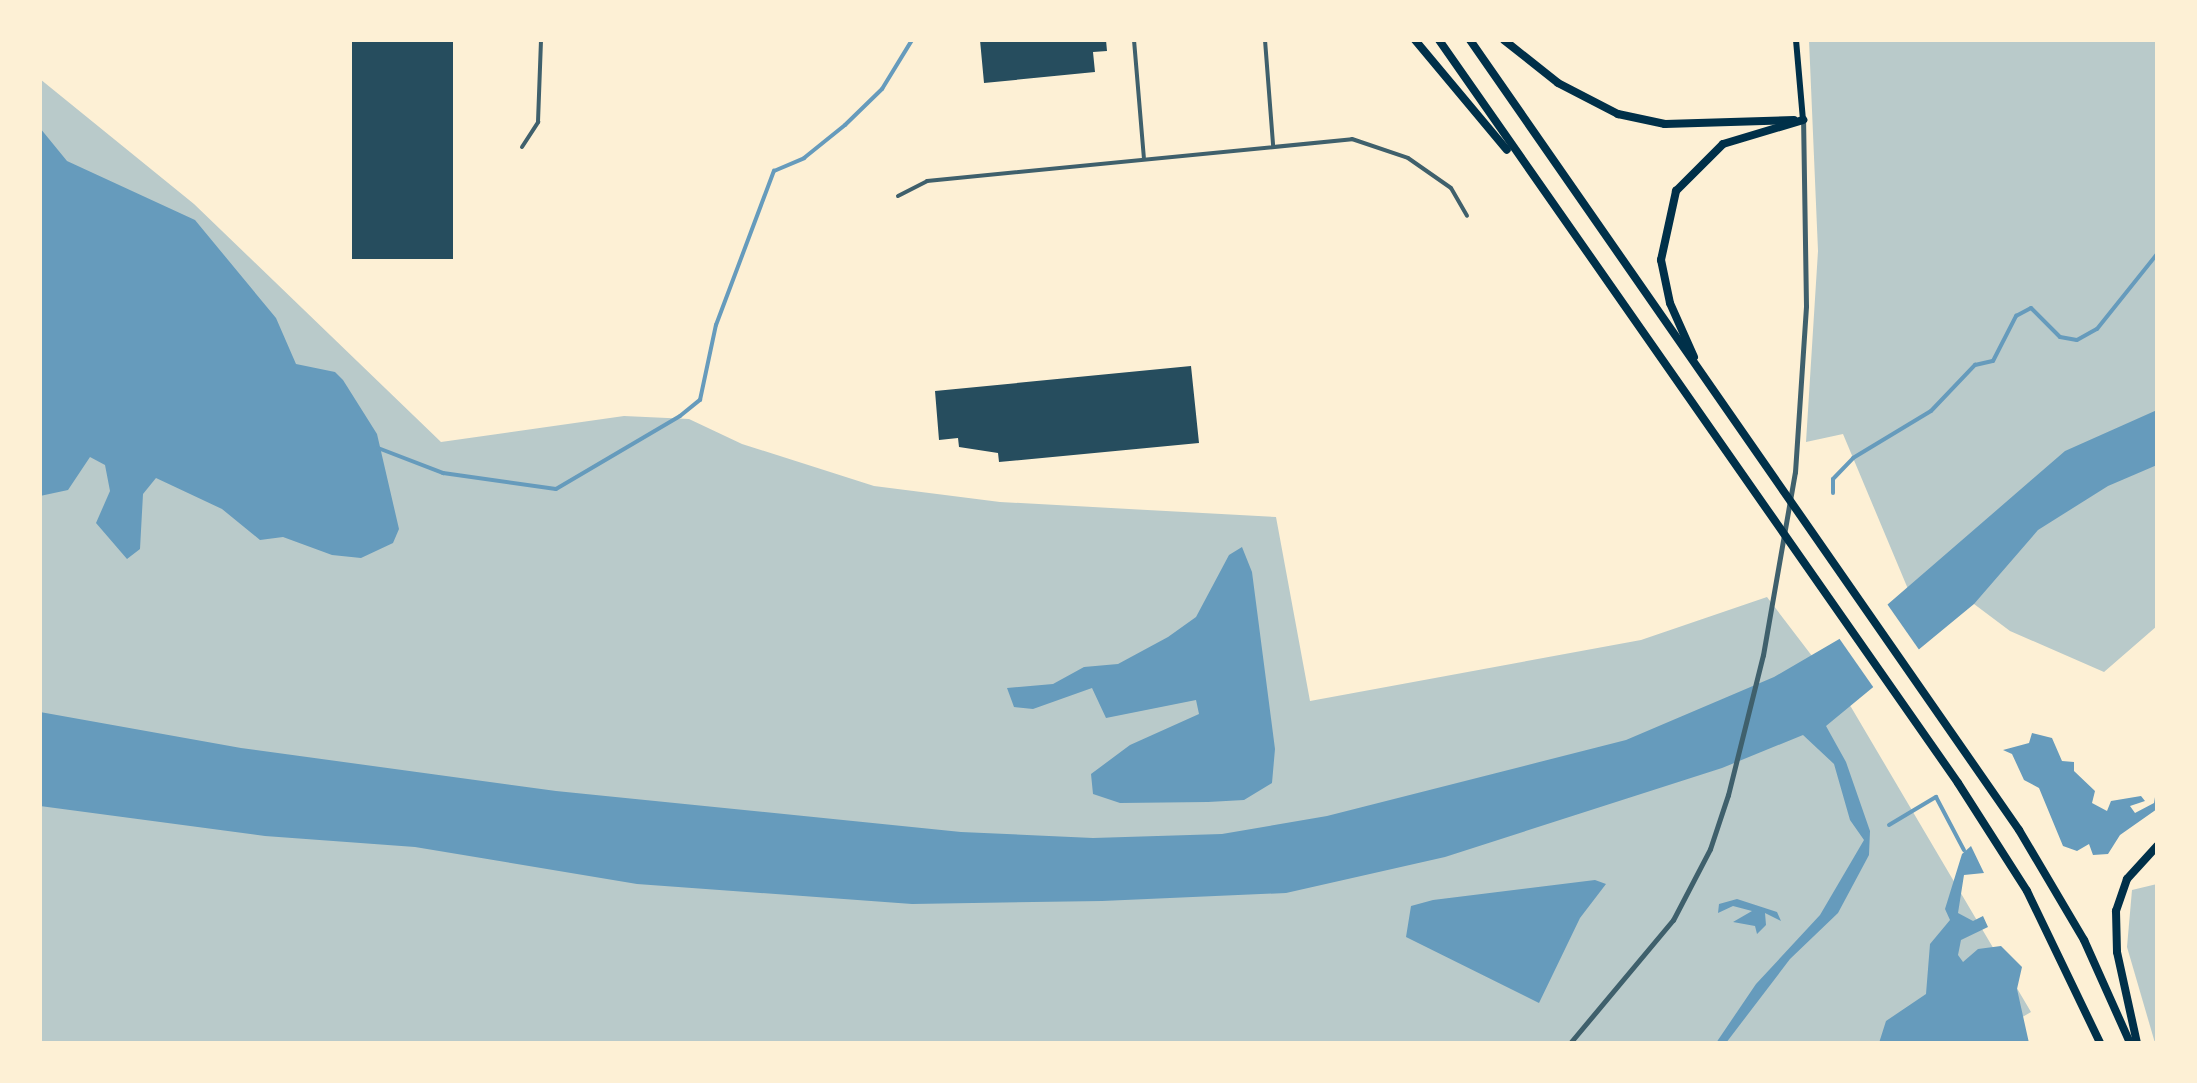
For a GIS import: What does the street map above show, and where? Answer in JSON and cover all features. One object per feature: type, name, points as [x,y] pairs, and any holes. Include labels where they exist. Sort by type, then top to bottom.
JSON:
[{"type":"highway","points":[[1416,40],[1544,196]]},
{"type":"highway","points":[[1439,40],[1544,196],[1958,783],[2062,957],[2100,1043]]},
{"type":"highway","points":[[1470,40],[1979,770],[2084,940],[2133,1043]]},
{"type":"highway","points":[[1504,40],[1558,83],[1632,118],[1688,124],[1803,120]]},
{"type":"highway","points":[[1706,382],[1664,283],[1667,213],[1676,191],[1705,156],[1744,136],[1803,120]]},
{"type":"highway","points":[[2133,1043],[2117,952],[2116,911],[2136,866],[2157,846]]},
{"type":"main road","points":[[1796,40],[1803,120]]},
{"type":"street","points":[[522,146],[538,122],[541,40]]},
{"type":"street","points":[[1134,40],[1144,158]]},
{"type":"street","points":[[1265,40],[1272,145]]},
{"type":"street","points":[[1570,1043],[1673,920],[1710,849],[1728,794],[1762,655],[1795,472],[1806,306],[1803,120]]},
{"type":"street","points":[[898,196],[927,180],[1352,138],[1382,145],[1451,188],[1467,216]]},
{"type":"shaded area","points":[[1809,40],[2157,40],[2157,626],[2104,672],[2010,631],[1974,604],[1908,589],[1843,434],[1806,442],[1818,251]]},
{"type":"shaded area","points":[[40,79],[194,204],[441,442],[624,416],[689,419],[742,444],[874,486],[1000,502],[1276,517],[1310,701],[1641,640],[1767,597],[1851,707],[2031,1012],[1978,1043],[40,1043]]},
{"type":"shaded area","points":[[2157,884],[2155,1043],[2127,947],[2132,890]]},
{"type":"water","points":[[40,128],[67,161],[195,220],[276,318],[296,364],[335,372],[343,380],[377,434],[399,529],[393,543],[361,558],[332,555],[283,537],[260,540],[222,509],[156,478],[143,494],[140,549],[127,559],[96,523],[110,491],[105,465],[90,457],[68,490],[40,496]]},
{"type":"water","points":[[2157,410],[2157,465],[2108,486],[2038,530],[1974,604],[1826,726],[1846,762],[1870,831],[1869,855],[1838,913],[1790,959],[1726,1043],[1716,1043],[1756,984],[1820,915],[1864,840],[1850,820],[1834,764],[1803,735],[1722,768],[1445,857],[1286,893],[1102,901],[912,904],[637,884],[415,847],[265,836],[40,806],[40,712],[241,748],[556,791],[961,832],[1093,838],[1222,834],[1327,816],[1626,740],[1774,677],[1865,624],[2065,451]]},
{"type":"water","points":[[1242,547],[1252,572],[1275,749],[1272,783],[1244,800],[1120,803],[1093,794],[1091,774],[1130,745],[1199,714],[1196,700],[1106,718],[1092,688],[1033,709],[1014,707],[1007,688],[1053,684],[1084,667],[1118,664],[1168,637],[1196,617],[1229,555]]},
{"type":"water","points":[[2032,733],[2052,738],[2062,761],[2074,762],[2074,771],[2095,791],[2092,803],[2107,811],[2111,801],[2141,796],[2145,801],[2130,806],[2135,813],[2154,803],[2157,785],[2157,809],[2120,835],[2108,854],[2093,855],[2089,844],[2077,851],[2063,846],[2039,788],[2024,780],[2012,754],[2003,750],[2029,743]]},
{"type":"water","points":[[1971,846],[1984,873],[1964,875],[1958,913],[1973,921],[1983,916],[1988,927],[1961,940],[1958,955],[1963,962],[1978,949],[2001,946],[2022,967],[2017,989],[2029,1043],[1879,1043],[1886,1021],[1926,994],[1930,944],[1950,920],[1945,909],[1962,854]]},
{"type":"water","points":[[1595,880],[1606,884],[1580,918],[1539,1003],[1406,937],[1411,906]]},
{"type":"water","points":[[1737,899],[1777,912],[1781,921],[1765,913],[1766,925],[1757,934],[1755,926],[1733,922],[1752,911],[1733,906],[1718,913],[1719,904]]},
{"type":"pier","points":[[1885,601],[1923,656],[1875,690],[1837,635]]},
{"type":"building","points":[[352,40],[453,40],[453,259],[352,259]]},
{"type":"building","points":[[980,40],[1106,40],[1107,51],[1093,52],[1095,72],[984,83]]},
{"type":"building","points":[[1191,366],[1199,443],[999,462],[998,453],[959,447],[958,438],[939,440],[935,391]]},
{"type":"waterway","points":[[378,448],[443,473],[556,489],[680,416],[700,400],[716,325],[774,171],[804,158],[845,125],[882,89],[912,40]]},
{"type":"waterway","points":[[1833,493],[1833,479],[1853,458],[1931,411],[1975,365],[1993,361],[2016,316],[2031,308],[2060,337],[2077,340],[2097,329],[2157,254]]},
{"type":"waterway","points":[[1889,825],[1936,797],[1964,850]]}]
